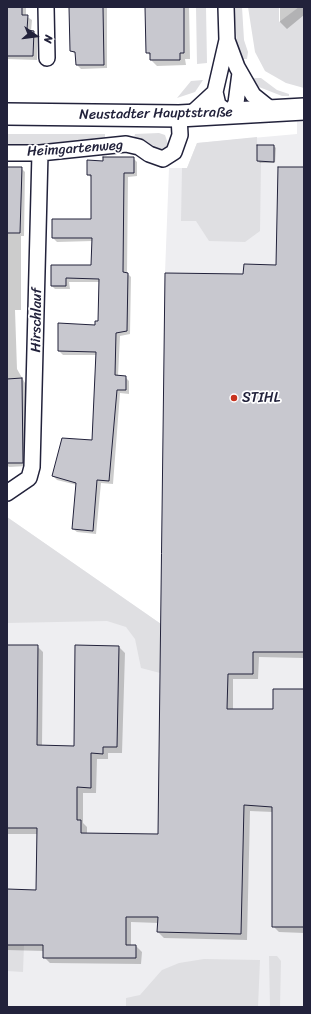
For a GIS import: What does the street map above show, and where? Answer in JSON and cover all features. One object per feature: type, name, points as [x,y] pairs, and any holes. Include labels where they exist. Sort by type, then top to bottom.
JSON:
[{"type":"street","points":[[46,7],[47,58]]},
{"type":"street","points":[[226,7],[227,40],[214,92],[218,105],[230,114],[236,103],[240,73]]},
{"type":"street","points":[[227,40],[240,73],[253,95],[273,111]]},
{"type":"street","points":[[184,116],[214,92]]},
{"type":"street","name":"Neustadter Hauptstraße","points":[[7,114],[184,116],[304,109]]},
{"type":"street","name":"Heimgartenweg","points":[[7,153],[40,153],[126,144],[139,147],[149,154],[163,159],[174,152],[180,135],[184,116]]},
{"type":"street","name":"Hirschlauf","points":[[23,483],[29,478],[32,467],[40,153]]},
{"type":"street","points":[[7,479],[23,483]]},
{"type":"street","points":[[7,493],[23,483]]},
{"type":"shaded area","points":[[196,7],[206,7],[207,63],[197,64]]},
{"type":"shaded area","points":[[234,7],[242,7],[244,40],[248,52],[247,59],[242,59],[237,45]]},
{"type":"shaded area","points":[[248,7],[279,7],[279,22],[299,7],[304,7],[304,88],[286,83],[265,71],[255,52]]},
{"type":"shaded area","points":[[252,78],[261,78],[277,90],[289,94],[289,96],[282,96],[259,87]]},
{"type":"shaded area","points":[[203,80],[195,92],[177,98],[191,81]]},
{"type":"shaded area","points":[[304,109],[304,1007],[7,1007],[7,517],[161,624],[165,273],[169,168],[187,168],[197,143],[297,134],[297,110]]},
{"type":"shaded area","points":[[159,133],[165,135],[168,144],[165,150],[159,152],[134,138],[135,134]]},
{"type":"shaded area","points":[[7,134],[105,134],[105,138],[27,146],[7,146]]},
{"type":"shaded area","points":[[257,137],[257,161],[261,161],[260,231],[245,242],[209,241],[196,221],[181,221],[182,168],[187,168],[197,143]]},
{"type":"shaded area","points":[[7,517],[161,624],[160,673],[141,668],[135,639],[126,627],[107,621],[7,623]]},
{"type":"shaded area","points":[[7,945],[24,945],[23,972],[7,971]]},
{"type":"shaded area","points":[[269,956],[277,956],[281,961],[280,1007],[270,1007]]},
{"type":"shaded area","points":[[204,959],[260,960],[258,1007],[126,1007],[126,998],[140,995],[162,970],[179,963]]},
{"type":"building","points":[[7,7],[22,7],[22,15],[28,15],[27,30],[34,31],[33,56],[7,56]]},
{"type":"building","points":[[69,7],[103,7],[104,65],[76,65],[75,52],[70,51]]},
{"type":"building","points":[[145,7],[184,7],[184,53],[180,53],[180,60],[150,60],[150,53],[146,53]]},
{"type":"building","points":[[257,145],[274,145],[274,162],[257,161]]},
{"type":"building","points":[[103,157],[134,157],[134,173],[124,173],[123,272],[128,273],[127,331],[116,333],[115,375],[126,376],[126,390],[117,390],[109,481],[97,480],[93,531],[72,529],[76,483],[52,476],[62,438],[92,440],[96,352],[58,351],[58,323],[95,325],[95,321],[98,321],[99,279],[66,278],[66,286],[51,286],[51,265],[91,265],[92,238],[52,238],[52,219],[91,219],[91,175],[87,175],[87,160],[103,161]]},
{"type":"building","points":[[7,167],[22,167],[20,233],[7,233]]},
{"type":"building","points":[[278,167],[304,167],[304,652],[253,652],[253,674],[228,674],[227,709],[273,709],[273,689],[304,689],[304,927],[272,927],[272,807],[244,805],[241,934],[157,932],[158,917],[126,917],[126,945],[136,945],[136,958],[43,958],[43,945],[7,945],[7,889],[36,890],[37,828],[7,828],[7,645],[38,645],[37,745],[74,746],[75,645],[119,646],[117,747],[103,747],[103,754],[91,753],[91,788],[77,787],[77,820],[81,820],[81,833],[158,834],[165,273],[243,274],[244,264],[276,265]]},
{"type":"building","points":[[22,378],[23,463],[7,463],[7,379]]},
{"type":"place","name":"STIHL","points":[[234,398]]}]
